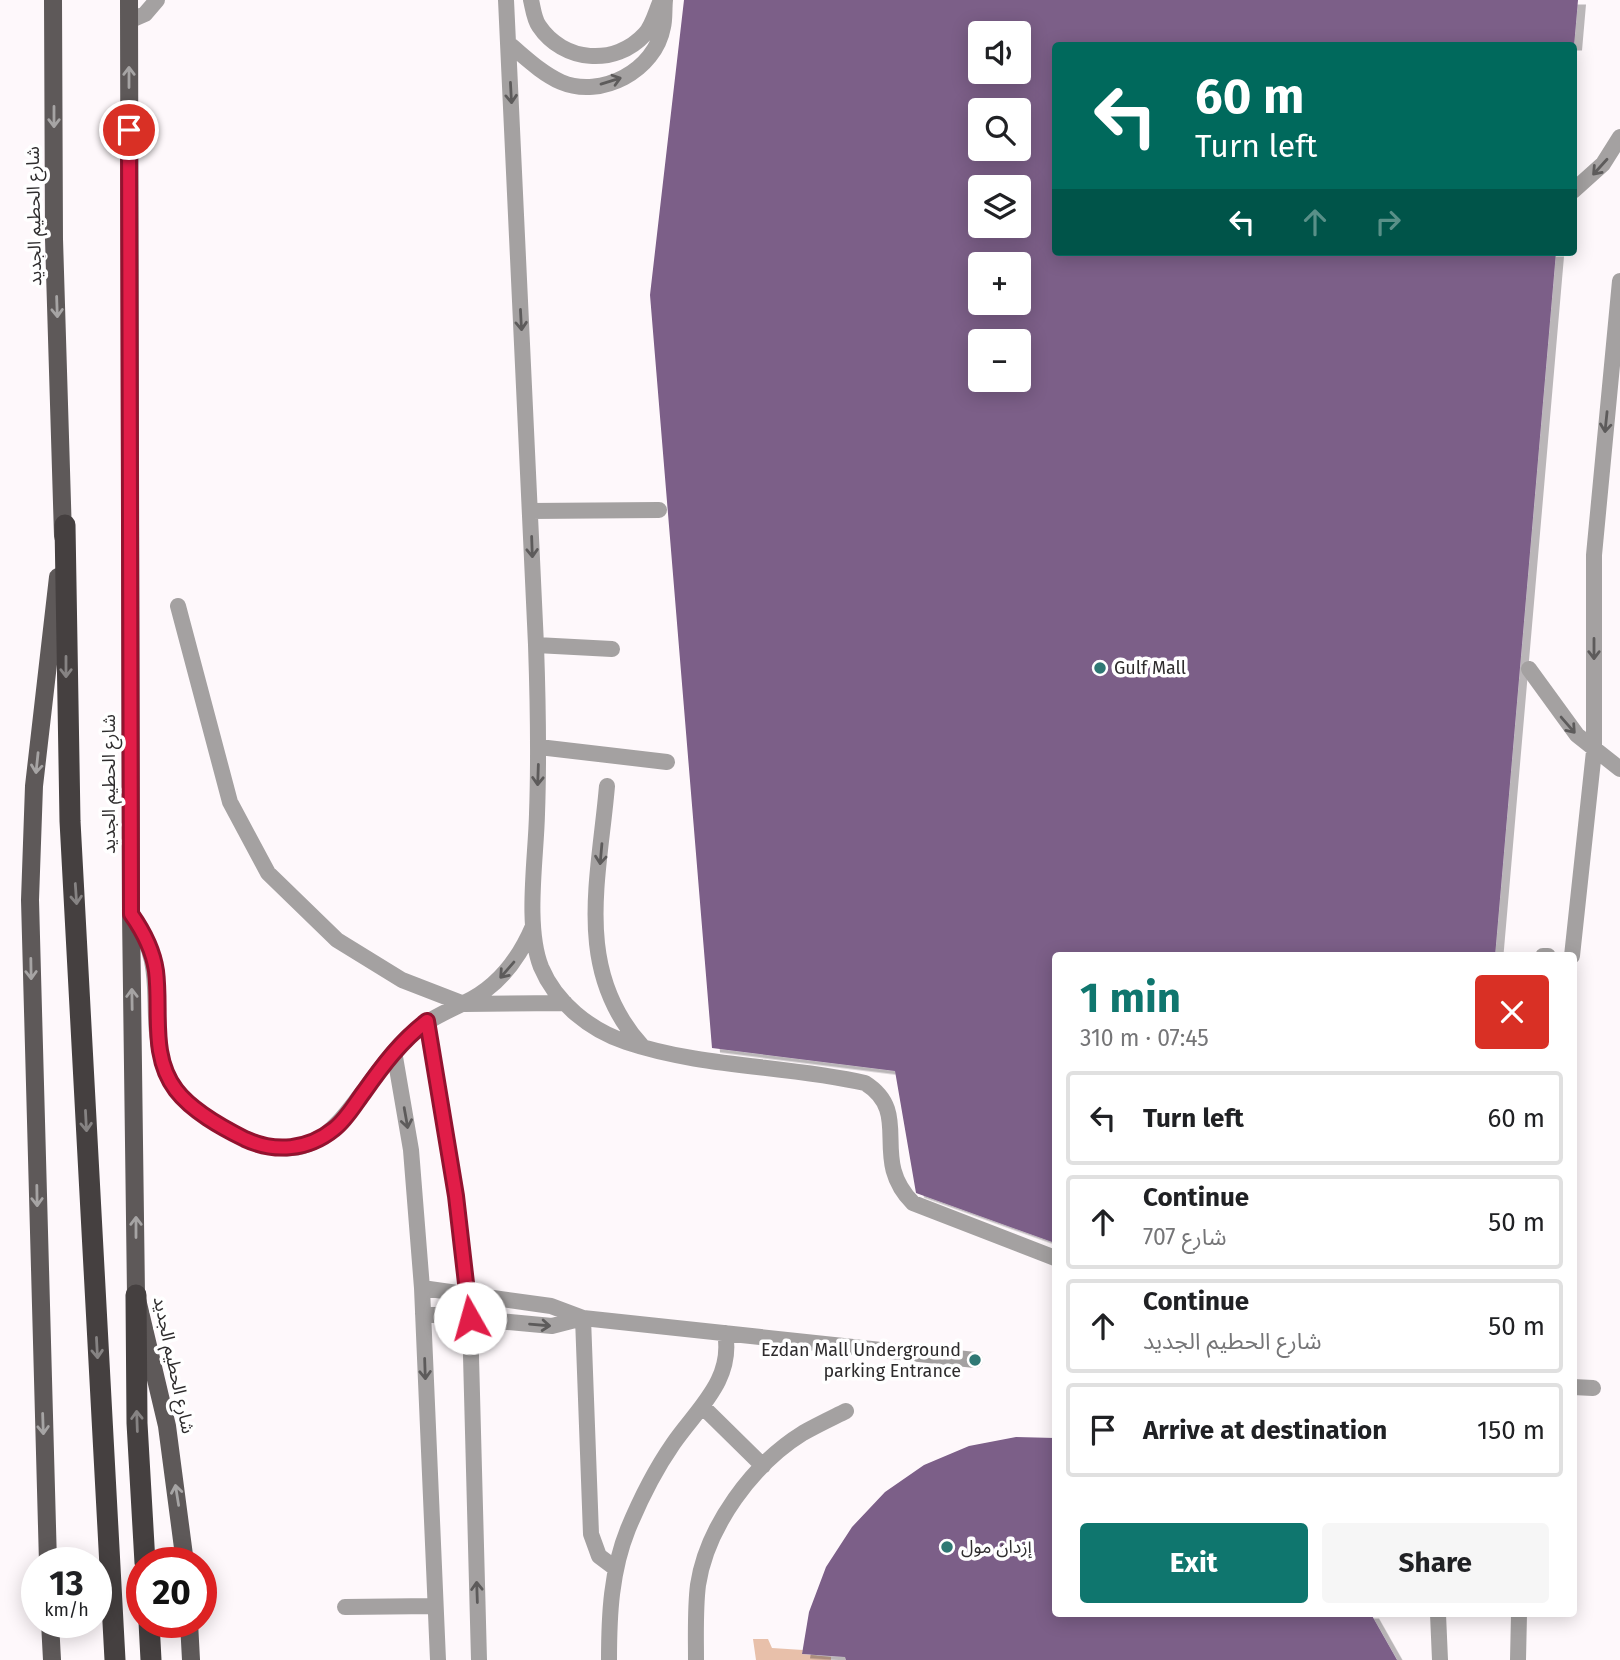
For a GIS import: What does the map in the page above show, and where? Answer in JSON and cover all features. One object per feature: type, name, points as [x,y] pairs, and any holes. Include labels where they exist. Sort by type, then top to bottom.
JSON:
[{"type":"highway","points":[[65,525],[70,821],[115,1660]]},
{"type":"highway","points":[[136,1295],[137,1423],[144,1547]]},
{"type":"highway","points":[[150,1638],[151,1660]]},
{"type":"main road","name":"شارع الحطيم الجديد","points":[[48,1547],[30,889],[34,786],[65,525],[54,239],[53,0]]},
{"type":"main road","name":"شارع الحطيم الجديد","points":[[129,0],[131,914],[136,1295],[167,1426],[183,1547]]},
{"type":"main road","points":[[51,1638],[52,1660]]},
{"type":"main road","points":[[190,1638],[191,1660]]},
{"type":"lane","points":[[129,21],[145,14],[157,0]]},
{"type":"lane","points":[[506,0],[536,645],[539,747],[534,924],[541,967],[565,1003],[592,1027],[642,1046],[682,1056],[866,1083],[886,1101],[890,1113],[891,1169],[904,1193],[914,1203],[1052,1257]]},
{"type":"lane","points":[[531,0],[537,23],[550,40],[569,52],[590,57],[612,55],[632,47],[647,32],[663,0]]},
{"type":"lane","points":[[508,43],[539,70],[562,83],[587,87],[612,83],[635,71],[653,52],[663,29],[663,0]]},
{"type":"lane","points":[[1577,187],[1603,164],[1620,137]]},
{"type":"lane","points":[[1572,952],[1594,751],[1594,555],[1620,281]]},
{"type":"lane","points":[[530,510],[659,510]]},
{"type":"lane","points":[[178,606],[230,802],[268,873],[337,940],[402,980],[464,1004],[565,1003]]},
{"type":"lane","points":[[536,645],[612,649]]},
{"type":"lane","points":[[1529,669],[1561,716],[1594,751],[1620,769]]},
{"type":"lane","points":[[539,747],[667,762]]},
{"type":"lane","points":[[607,786],[596,918],[598,964],[614,1008],[642,1046]]},
{"type":"lane","points":[[131,914],[151,949],[156,970],[158,1041],[163,1064],[174,1089],[219,1124],[260,1146],[287,1149],[313,1142],[336,1128],[394,1051],[427,1021],[464,1004],[500,979],[526,944],[534,924]]},
{"type":"lane","points":[[427,1021],[456,1196],[470,1318],[479,1660]]},
{"type":"lane","points":[[394,1051],[411,1150],[422,1288],[438,1660]]},
{"type":"lane","points":[[422,1288],[551,1307],[583,1318],[975,1360]]},
{"type":"lane","points":[[423,1314],[552,1326],[583,1318]]},
{"type":"lane","points":[[583,1318],[591,1534],[599,1556],[615,1568]]},
{"type":"lane","points":[[608,1660],[609,1617],[615,1568],[648,1486],[673,1444],[702,1406],[726,1367],[725,1333]]},
{"type":"lane","points":[[1577,1387],[1592,1388]]},
{"type":"lane","points":[[702,1406],[763,1466]]},
{"type":"lane","points":[[696,1660],[698,1583],[713,1540],[734,1500],[763,1466],[802,1434],[846,1411]]},
{"type":"lane","points":[[345,1607],[434,1606]]},
{"type":"lane","points":[[1438,1617],[1440,1660]]},
{"type":"lane","points":[[1518,1660],[1519,1617]]},
{"type":"shaded area","points":[[753,1639],[768,1639],[772,1648],[803,1650],[802,1654],[831,1657],[831,1660],[756,1660]]},
{"type":"building","name":"Gulf Mall","points":[[684,0],[1578,0],[1574,42],[1052,42],[1052,256],[1556,256],[1495,952],[1052,952],[1052,1242],[916,1193],[895,1071],[712,1048],[650,295]]},
{"type":"building","name":"إزدان مول","points":[[1016,1437],[1052,1438],[1052,1617],[1373,1617],[1397,1660],[846,1660],[845,1657],[802,1654],[809,1612],[826,1567],[852,1527],[885,1492],[924,1465],[969,1446]]},
{"type":"place","name":"Gulf Mall","points":[[1100,668]]},
{"type":"place","name":"Ezdan Mall Underground parking Entrance","points":[[975,1360]]},
{"type":"place","name":"إزدان مول","points":[[947,1547]]},
{"type":"route","points":[[129,130],[131,914],[151,949],[156,970],[158,1041],[163,1064],[174,1089],[207,1117],[260,1146],[287,1149],[313,1142],[336,1128],[394,1051],[409,1034],[427,1021],[456,1196],[470,1318]]}]
